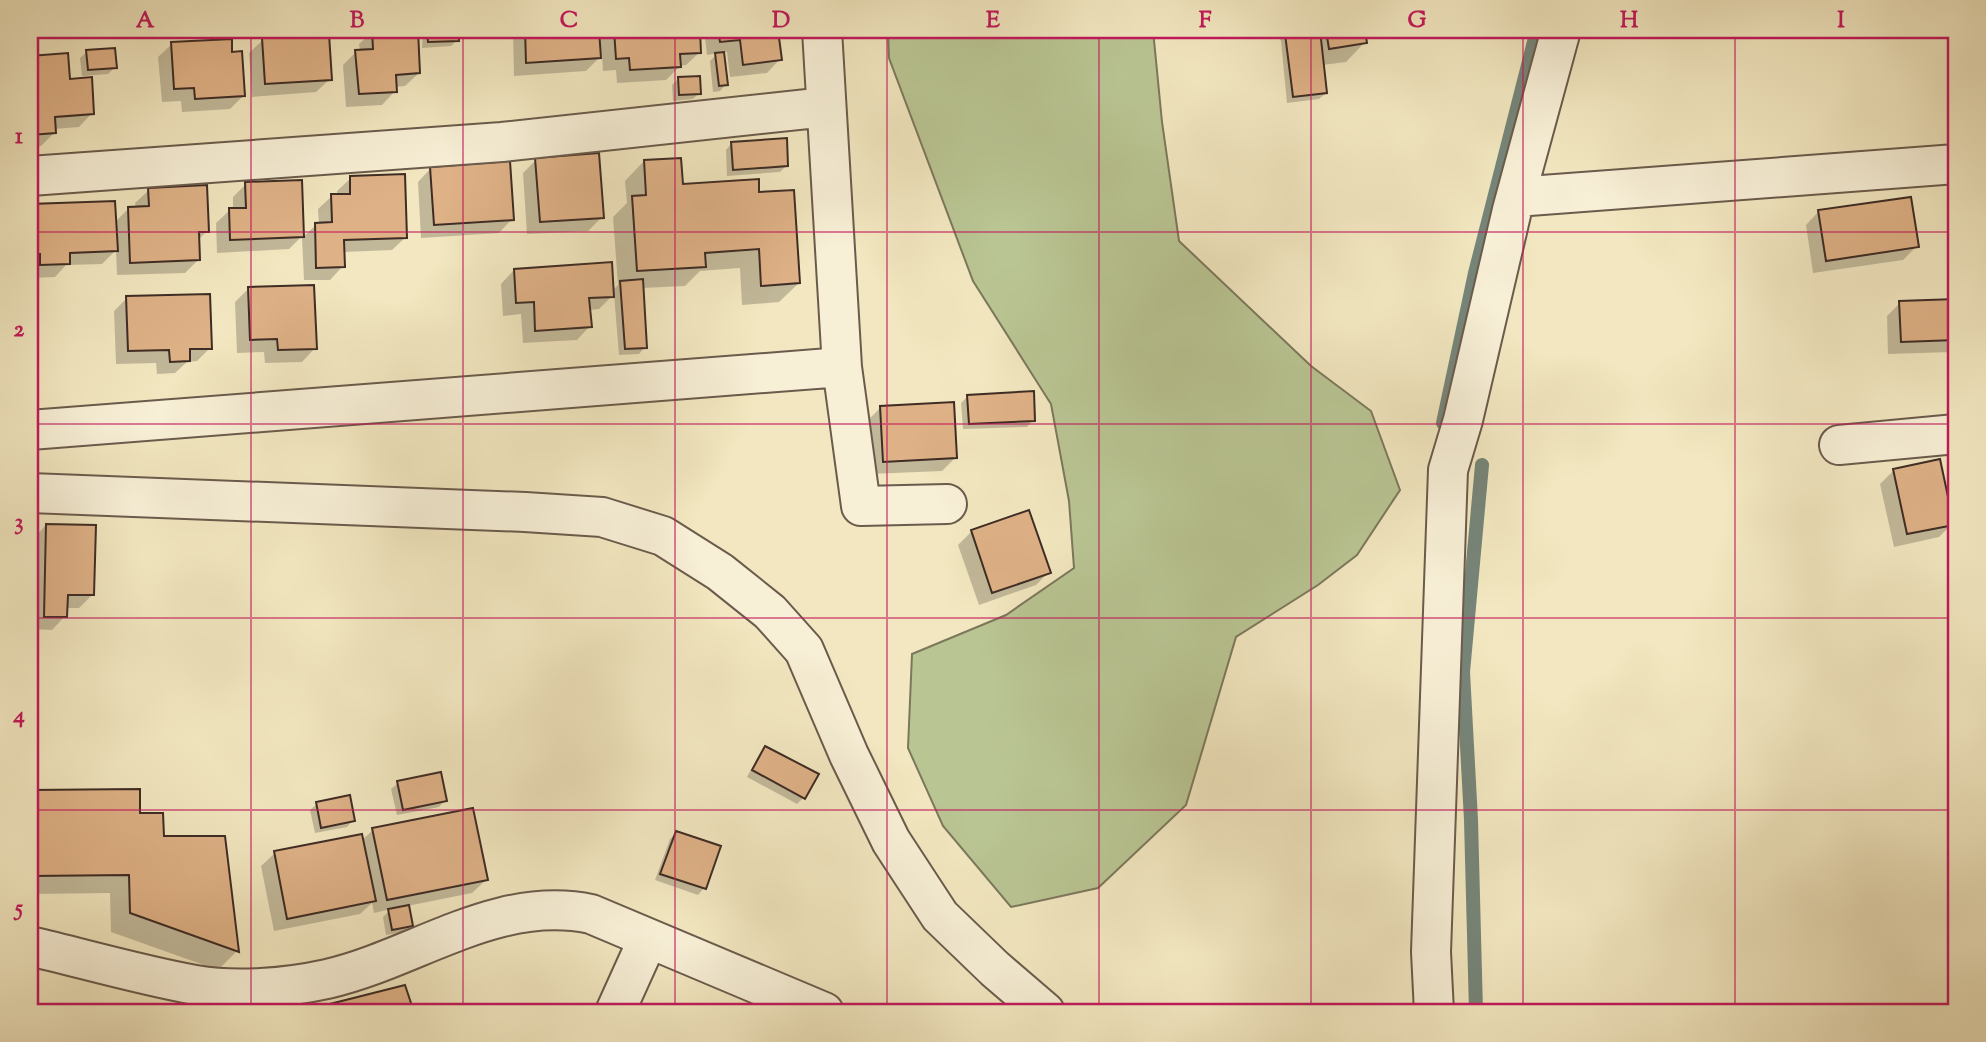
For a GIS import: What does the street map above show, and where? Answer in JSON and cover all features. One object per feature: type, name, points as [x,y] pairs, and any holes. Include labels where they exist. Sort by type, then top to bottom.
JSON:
[{"type":"street","points":[[821,30],[842,367],[861,506],[947,504]]},
{"type":"street","points":[[1434,1012],[1431,952],[1448,470],[1463,420],[1516,197],[1560,30]]},
{"type":"street","points":[[30,176],[502,142],[826,107]]},
{"type":"street","points":[[1516,197],[1956,164]]},
{"type":"street","points":[[30,430],[842,367]]},
{"type":"street","points":[[1839,445],[1956,434]]},
{"type":"street","points":[[30,494],[602,517],[663,536],[720,572],[770,612],[804,650],[849,755],[891,841],[940,916],[1045,1012]]},
{"type":"street","points":[[30,946],[197,985],[269,989],[328,979],[392,958],[486,921],[518,912],[570,910],[591,914],[824,1012]]},
{"type":"street","points":[[615,1012],[648,939]]},
{"type":"green space","points":[[888,30],[1153,30],[1162,122],[1179,241],[1311,366],[1371,411],[1400,490],[1357,555],[1318,585],[1236,637],[1186,805],[1098,888],[1011,907],[943,826],[908,748],[912,654],[1006,615],[1074,568],[1069,501],[1051,404],[973,281],[889,58]]},
{"type":"building","points":[[372,30],[418,30],[420,73],[396,75],[397,92],[359,94],[355,50],[373,49]]},
{"type":"building","points":[[427,30],[458,30],[459,41],[428,42]]},
{"type":"building","points":[[525,30],[599,30],[601,58],[526,63]]},
{"type":"building","points":[[614,30],[700,30],[701,53],[680,54],[681,67],[630,70],[629,58],[616,59]]},
{"type":"building","points":[[718,30],[778,30],[782,60],[743,65],[740,40],[720,42]]},
{"type":"building","points":[[1320,30],[1327,93],[1293,97],[1285,34]]},
{"type":"building","points":[[1326,30],[1365,30],[1367,43],[1329,49]]},
{"type":"building","points":[[329,34],[332,80],[265,84],[262,38]]},
{"type":"building","points":[[232,39],[232,52],[242,51],[245,96],[195,99],[194,88],[174,89],[171,42]]},
{"type":"building","points":[[115,48],[117,68],[88,70],[86,50]]},
{"type":"building","points":[[724,52],[728,85],[719,86],[715,53]]},
{"type":"building","points":[[68,53],[70,79],[92,77],[94,114],[55,117],[56,133],[30,135],[30,56]]},
{"type":"building","points":[[700,76],[701,94],[679,95],[678,77]]},
{"type":"building","points":[[787,138],[788,166],[733,170],[731,142]]},
{"type":"building","points":[[599,153],[604,218],[540,222],[535,158]]},
{"type":"building","points":[[681,158],[683,184],[759,179],[759,192],[794,190],[800,283],[761,286],[759,249],[705,253],[706,267],[637,271],[632,196],[646,195],[644,160]]},
{"type":"building","points":[[510,161],[514,220],[434,225],[430,167]]},
{"type":"building","points":[[405,174],[407,238],[344,240],[345,267],[316,268],[315,223],[332,222],[331,194],[350,194],[350,176]]},
{"type":"building","points":[[302,180],[304,237],[230,240],[229,208],[246,208],[245,182]]},
{"type":"building","points":[[207,185],[209,232],[199,232],[200,260],[130,263],[128,207],[149,206],[148,188]]},
{"type":"building","points":[[1911,197],[1919,247],[1826,261],[1818,210]]},
{"type":"building","points":[[115,201],[118,251],[70,253],[70,264],[40,265],[40,254],[30,254],[30,204]]},
{"type":"building","points":[[612,262],[614,297],[589,298],[592,327],[535,331],[534,302],[516,303],[514,269]]},
{"type":"building","points":[[643,279],[647,348],[625,349],[620,281]]},
{"type":"building","points":[[314,285],[317,349],[278,350],[277,339],[250,340],[248,287]]},
{"type":"building","points":[[210,294],[212,349],[190,349],[190,361],[170,362],[169,350],[128,351],[126,296]]},
{"type":"building","points":[[1956,299],[1956,340],[1901,342],[1899,301]]},
{"type":"building","points":[[1034,391],[1035,421],[969,424],[967,395]]},
{"type":"building","points":[[954,402],[957,458],[883,462],[880,406]]},
{"type":"building","points":[[1940,459],[1954,525],[1907,534],[1893,469]]},
{"type":"building","points":[[1029,510],[1051,573],[992,593],[971,530]]},
{"type":"building","points":[[46,524],[96,525],[94,595],[68,595],[67,617],[44,617]]},
{"type":"building","points":[[765,746],[819,774],[805,799],[752,770]]},
{"type":"building","points":[[441,772],[447,801],[403,810],[397,781]]},
{"type":"building","points":[[140,789],[140,813],[163,813],[164,836],[225,836],[239,952],[130,913],[129,875],[30,876],[30,790]]},
{"type":"building","points":[[350,795],[355,821],[321,828],[316,802]]},
{"type":"building","points":[[473,808],[488,880],[387,900],[372,828]]},
{"type":"building","points":[[676,831],[721,846],[706,889],[660,874]]},
{"type":"building","points":[[362,834],[376,901],[287,919],[274,851]]},
{"type":"building","points":[[409,905],[413,926],[392,930],[388,909]]},
{"type":"building","points":[[405,985],[414,1012],[320,1012],[318,1007]]},
{"type":"waterway","points":[[1443,423],[1475,273],[1537,30]]},
{"type":"waterway","points":[[1476,1012],[1471,820],[1463,672],[1482,465]]}]
